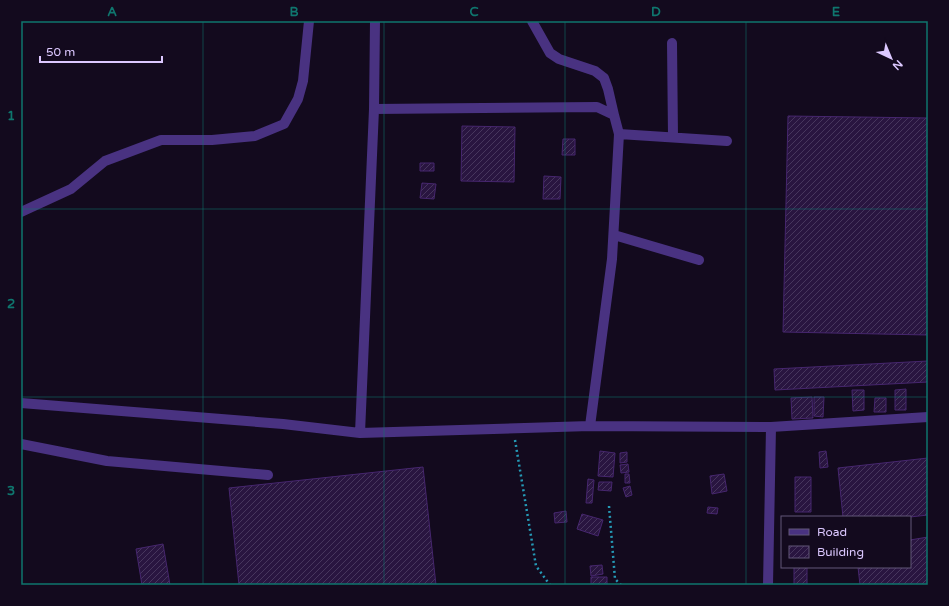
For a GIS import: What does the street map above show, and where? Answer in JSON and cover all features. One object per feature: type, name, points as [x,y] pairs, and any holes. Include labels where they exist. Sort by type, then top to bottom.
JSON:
[{"type":"street","points":[[21,212],[71,189],[105,161],[160,140],[212,140],[255,136],[284,124],[298,99],[303,81],[309,21]]},
{"type":"street","points":[[360,432],[374,109],[375,21]]},
{"type":"street","points":[[532,21],[550,53],[559,60],[594,71],[604,78],[619,134],[614,235],[590,426]]},
{"type":"street","points":[[672,43],[673,137]]},
{"type":"street","points":[[374,109],[597,107],[614,115]]},
{"type":"street","points":[[619,134],[727,141]]},
{"type":"street","points":[[614,235],[700,260]]},
{"type":"street","points":[[21,403],[284,424],[360,432],[590,426],[771,427],[928,417]]},
{"type":"street","points":[[768,585],[771,427]]},
{"type":"street","points":[[21,444],[107,461],[268,475]]},
{"type":"path","points":[[513,428],[536,566],[550,585]]},
{"type":"path","points":[[609,506],[615,579],[621,585]]},
{"type":"building","points":[[788,116],[928,118],[928,335],[783,332]]},
{"type":"building","points":[[462,126],[515,127],[514,182],[461,181]]},
{"type":"building","points":[[563,139],[575,139],[575,155],[562,155]]},
{"type":"building","points":[[420,163],[434,163],[434,171],[420,171]]},
{"type":"building","points":[[544,176],[561,177],[560,199],[543,199]]},
{"type":"building","points":[[422,183],[436,184],[434,199],[420,198]]},
{"type":"building","points":[[928,361],[928,382],[775,390],[774,369]]},
{"type":"building","points":[[906,389],[906,410],[895,410],[895,390]]},
{"type":"building","points":[[852,390],[864,390],[864,410],[853,411]]},
{"type":"building","points":[[812,397],[813,418],[792,419],[791,398]]},
{"type":"building","points":[[814,397],[824,397],[823,417],[814,416]]},
{"type":"building","points":[[875,398],[886,398],[886,412],[874,412]]},
{"type":"building","points":[[600,451],[615,453],[613,477],[598,476]]},
{"type":"building","points":[[826,451],[828,467],[820,468],[819,452]]},
{"type":"building","points":[[627,452],[627,462],[620,463],[620,453]]},
{"type":"building","points":[[928,458],[928,515],[911,517],[843,516],[838,468]]},
{"type":"building","points":[[628,464],[629,472],[621,473],[620,465]]},
{"type":"building","points":[[423,467],[436,585],[239,585],[229,488]]},
{"type":"building","points":[[625,474],[629,474],[630,483],[625,483]]},
{"type":"building","points":[[724,474],[727,491],[712,494],[710,476]]},
{"type":"building","points":[[795,477],[811,477],[811,512],[795,512]]},
{"type":"building","points":[[588,479],[594,480],[592,503],[586,503]]},
{"type":"building","points":[[599,482],[612,482],[611,491],[598,490]]},
{"type":"building","points":[[630,486],[632,495],[626,497],[623,488]]},
{"type":"building","points":[[708,507],[718,508],[717,514],[707,513]]},
{"type":"building","points":[[566,511],[567,522],[555,523],[554,513]]},
{"type":"building","points":[[582,514],[603,520],[598,536],[577,529]]},
{"type":"building","points":[[928,537],[928,585],[860,585],[858,568],[911,568],[911,540]]},
{"type":"building","points":[[163,544],[170,585],[142,585],[136,549]]},
{"type":"building","points":[[602,565],[603,574],[591,576],[590,566]]},
{"type":"building","points":[[794,568],[807,568],[807,585],[794,585]]},
{"type":"building","points":[[591,577],[607,577],[607,585],[591,585]]}]
